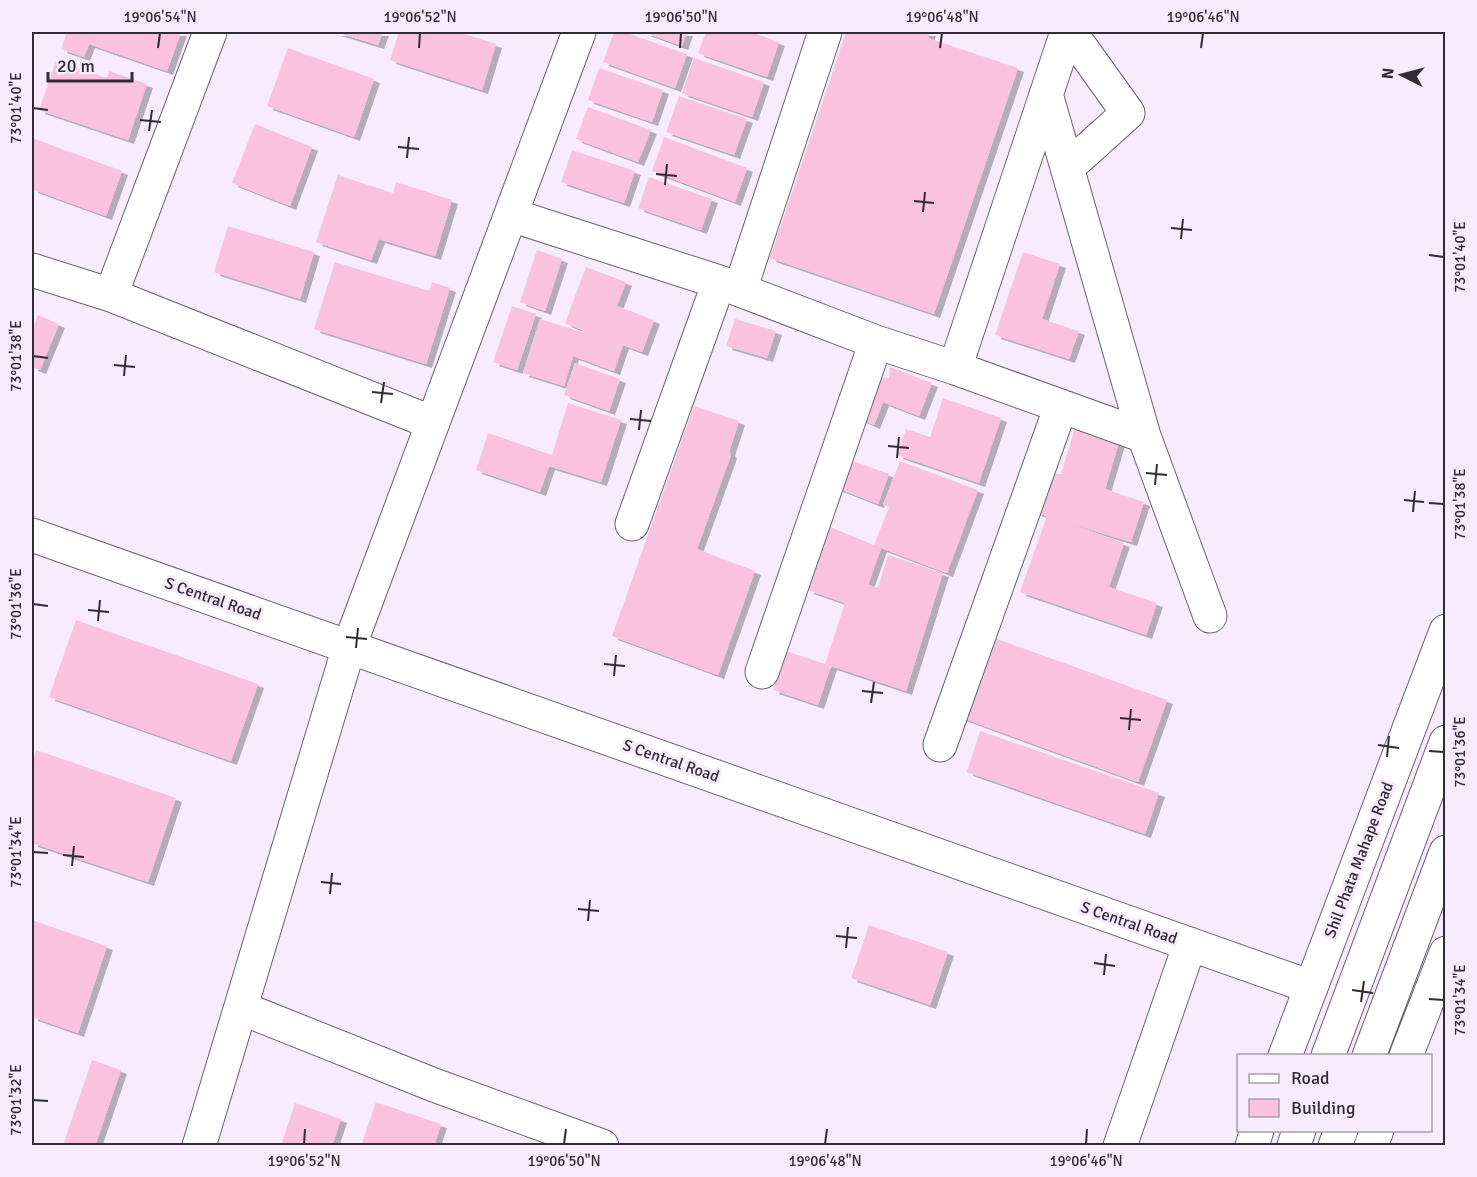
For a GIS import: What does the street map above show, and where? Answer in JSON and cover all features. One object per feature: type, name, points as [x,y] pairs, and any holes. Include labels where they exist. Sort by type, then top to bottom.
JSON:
[{"type":"street","points":[[111,295],[210,32]]},
{"type":"street","points":[[199,1146],[349,647],[579,32]]},
{"type":"street","points":[[632,524],[730,286],[825,32]]},
{"type":"street","points":[[955,368],[1068,32]]},
{"type":"street","points":[[1067,168],[1128,113],[1068,32]]},
{"type":"street","points":[[1046,94],[1144,436],[1210,616]]},
{"type":"street","points":[[511,215],[730,286],[876,342],[1144,436]]},
{"type":"street","points":[[32,270],[111,295],[433,423]]},
{"type":"street","points":[[762,672],[876,342]]},
{"type":"street","points":[[940,745],[1061,406]]},
{"type":"street","name":"S Central Road","points":[[32,535],[1311,987]]},
{"type":"street","name":"Shil Phata Mahape Road","points":[[1286,1054],[1446,632]]},
{"type":"street","points":[[1329,1054],[1446,742]]},
{"type":"street","points":[[1370,1054],[1446,852]]},
{"type":"street","points":[[1120,1146],[1190,945]]},
{"type":"street","points":[[1407,1054],[1446,952]]},
{"type":"street","points":[[241,1008],[434,1085],[602,1146]]},
{"type":"street","points":[[1335,1146],[1341,1132]]},
{"type":"street","points":[[1371,1146],[1377,1132]]},
{"type":"building","points":[[67,32],[181,32],[167,71],[89,44],[84,57],[61,49]]},
{"type":"building","points":[[335,32],[383,32],[378,45]]},
{"type":"building","points":[[399,32],[458,32],[496,44],[482,90],[390,60]]},
{"type":"building","points":[[614,32],[624,32],[687,54],[675,88],[603,62]]},
{"type":"building","points":[[644,32],[687,32],[682,46]]},
{"type":"building","points":[[706,32],[751,32],[779,42],[767,77],[698,53]]},
{"type":"building","points":[[846,32],[930,32],[928,38],[1018,68],[934,314],[770,258]]},
{"type":"building","points":[[288,48],[374,79],[354,137],[267,106]]},
{"type":"building","points":[[694,58],[764,82],[752,117],[682,93]]},
{"type":"building","points":[[56,61],[107,78],[109,71],[147,84],[128,140],[39,110]]},
{"type":"building","points":[[599,68],[663,90],[652,122],[588,100]]},
{"type":"building","points":[[679,96],[747,119],[734,155],[666,132]]},
{"type":"building","points":[[588,107],[651,130],[638,162],[576,139]]},
{"type":"building","points":[[255,124],[312,147],[290,206],[232,183]]},
{"type":"building","points":[[664,137],[747,168],[735,202],[652,171]]},
{"type":"building","points":[[32,138],[122,171],[106,216],[32,189]]},
{"type":"building","points":[[572,150],[635,171],[624,203],[561,182]]},
{"type":"building","points":[[338,175],[393,193],[396,182],[452,200],[435,256],[379,239],[371,260],[316,242]]},
{"type":"building","points":[[649,177],[712,199],[701,230],[638,208]]},
{"type":"building","points":[[228,226],[314,252],[300,299],[214,272]]},
{"type":"building","points":[[537,250],[562,259],[545,311],[520,302]]},
{"type":"building","points":[[1023,252],[1060,264],[1042,319],[1079,331],[1069,359],[995,335]]},
{"type":"building","points":[[335,262],[429,291],[432,282],[450,288],[426,364],[314,329]]},
{"type":"building","points":[[586,267],[626,282],[617,306],[654,320],[642,352],[623,345],[614,371],[573,356],[564,386],[523,373],[540,319],[582,332],[565,323]]},
{"type":"building","points":[[512,306],[536,314],[517,370],[493,362]]},
{"type":"building","points":[[38,315],[59,324],[40,370],[32,367],[32,331]]},
{"type":"building","points":[[735,319],[776,331],[767,358],[726,346]]},
{"type":"building","points":[[575,363],[620,379],[609,411],[564,395]]},
{"type":"building","points":[[890,367],[932,383],[919,416],[883,402],[874,425],[858,418],[874,377],[889,378]]},
{"type":"building","points":[[943,398],[1001,418],[979,483],[897,455],[906,429],[930,437]]},
{"type":"building","points":[[568,403],[621,420],[601,482],[549,466],[540,492],[476,470],[488,433],[552,455]]},
{"type":"building","points":[[694,406],[739,421],[729,452],[731,455],[697,549],[755,571],[718,675],[612,636]]},
{"type":"building","points":[[1075,428],[1119,442],[1105,489],[1144,502],[1131,542],[1065,522],[1124,543],[1109,587],[1157,603],[1146,635],[1020,592],[1047,516],[1032,511],[1043,474],[1061,474]]},
{"type":"building","points":[[842,457],[889,474],[878,504],[832,486]]},
{"type":"building","points":[[900,461],[978,490],[947,573],[881,548],[868,585],[878,588],[888,555],[943,573],[906,691],[831,666],[818,705],[773,690],[786,651],[825,664],[845,603],[808,590],[830,527],[874,545],[889,507],[883,505]]},
{"type":"building","points":[[76,620],[258,684],[231,761],[49,697]]},
{"type":"building","points":[[989,636],[1167,700],[1138,782],[960,717]]},
{"type":"building","points":[[980,731],[1159,793],[1145,834],[967,772]]},
{"type":"building","points":[[36,750],[176,798],[148,882],[32,843],[32,765]]},
{"type":"building","points":[[32,920],[107,946],[78,1033],[32,1017]]},
{"type":"building","points":[[869,925],[948,952],[930,1005],[851,978]]},
{"type":"building","points":[[92,1060],[121,1070],[95,1146],[73,1146],[64,1142]]},
{"type":"building","points":[[376,1102],[441,1124],[434,1146],[361,1146]]},
{"type":"building","points":[[295,1103],[341,1119],[332,1146],[281,1146]]}]
